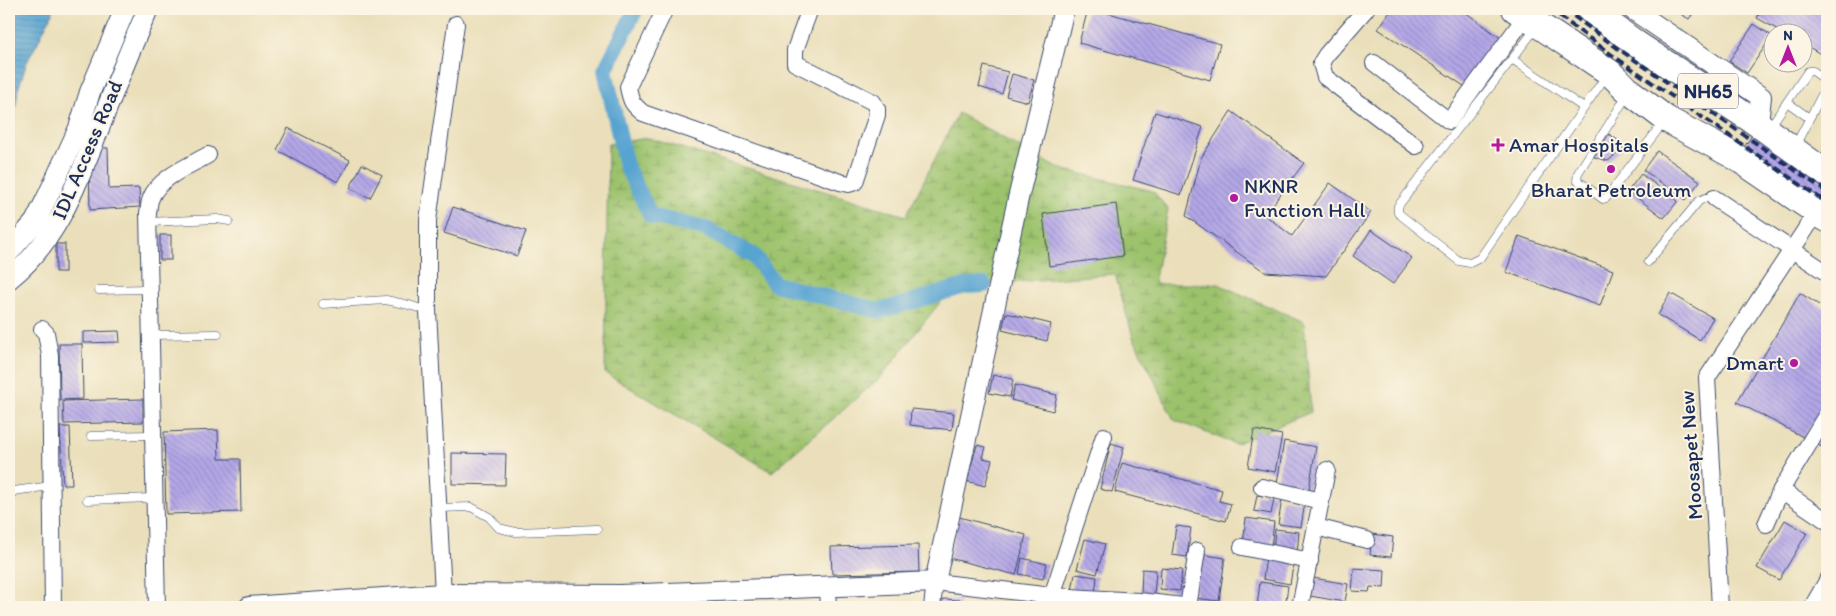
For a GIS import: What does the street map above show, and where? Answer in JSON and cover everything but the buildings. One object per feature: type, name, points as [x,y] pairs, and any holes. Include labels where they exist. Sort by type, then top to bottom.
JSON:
[{"type":"highway","name":"NH65","points":[[1590,9],[1635,43],[1763,127],[1827,174]]},
{"type":"highway","name":"NH65","points":[[1526,16],[1609,72],[1629,91],[1666,119],[1736,157],[1822,216]]},
{"type":"street","points":[[9,252],[35,222],[46,200],[79,128],[90,92],[125,9]]},
{"type":"street","name":"IDL Access Road","points":[[9,279],[26,265],[49,237],[74,190],[148,9]]},
{"type":"street","points":[[665,9],[628,88],[630,101],[637,108],[643,113],[849,184],[855,182],[877,109],[873,102],[795,63],[795,50],[810,9]]},
{"type":"street","points":[[932,607],[935,582],[1018,199],[1064,9]]},
{"type":"street","points":[[1366,9],[1326,55],[1321,63],[1322,70],[1326,77],[1416,146]]},
{"type":"street","points":[[1635,43],[1642,12],[1762,97],[1763,127]]},
{"type":"street","points":[[1374,63],[1449,121],[1526,16]]},
{"type":"street","points":[[443,594],[428,311],[428,220],[456,24]]},
{"type":"street","points":[[157,607],[148,222],[151,197],[159,185],[208,155]]},
{"type":"street","points":[[1714,198],[1827,273]]},
{"type":"street","name":"Moosapet New","points":[[1720,607],[1707,378],[1792,249],[1822,216]]},
{"type":"street","points":[[42,329],[46,333],[50,356],[53,607]]},
{"type":"street","points":[[1766,524],[1780,490],[1827,414]]},
{"type":"street","points":[[1052,596],[1104,436]]},
{"type":"street","points":[[1300,607],[1327,470]]},
{"type":"street","points":[[1262,487],[1321,500]]},
{"type":"street","points":[[1780,490],[1827,522]]},
{"type":"street","points":[[1316,527],[1368,540]]},
{"type":"street","points":[[1242,547],[1310,561]]},
{"type":"street","points":[[248,607],[319,605],[443,594],[483,601],[620,595],[827,598],[935,582],[1052,596],[1139,601],[1190,607],[1197,551]]},
{"type":"street","points":[[1812,607],[1827,581]]},
{"type":"lane","points":[[1526,16],[1512,59],[1398,206],[1398,213],[1460,261],[1470,263],[1480,258],[1609,72]]},
{"type":"lane","points":[[1512,59],[1584,108]]},
{"type":"lane","points":[[1763,127],[1787,102],[1808,71],[1813,71],[1827,83],[1793,150]]},
{"type":"lane","points":[[1629,91],[1578,173],[1577,180],[1603,199],[1606,198],[1666,119]]},
{"type":"lane","points":[[1787,102],[1809,118]]},
{"type":"lane","points":[[1648,262],[1699,201],[1705,198],[1714,198]]},
{"type":"lane","points":[[148,222],[217,219],[228,221]]},
{"type":"lane","points":[[99,290],[150,289]]},
{"type":"lane","points":[[323,304],[386,300],[409,304],[428,311]]},
{"type":"lane","points":[[151,335],[218,334]]},
{"type":"lane","points":[[91,436],[154,435]]},
{"type":"lane","points":[[9,501],[13,491],[52,486]]},
{"type":"lane","points":[[87,500],[155,498]]},
{"type":"lane","points":[[438,508],[472,507],[489,517],[499,528],[516,532],[597,529]]},
{"type":"green space","points":[[958,113],[1057,168],[1153,191],[1168,209],[1154,284],[1218,284],[1304,322],[1311,412],[1235,444],[1174,420],[1133,337],[1115,274],[952,287],[881,377],[772,472],[605,373],[608,144],[648,138],[906,216]]},
{"type":"water","points":[[9,9],[54,9],[27,62],[18,90],[9,155]]},
{"type":"waterway","points":[[636,9],[605,70],[626,166],[651,216],[706,229],[754,256],[775,284],[880,311],[965,286],[984,285]]},
{"type":"railway","points":[[1550,9],[1612,55],[1827,203]]},
{"type":"railway","points":[[1564,9],[1827,192]]},
{"type":"place","name":"Amar Hospitals","points":[[1498,145]]},
{"type":"place","name":"Bharat Petroleum","points":[[1611,169]]},
{"type":"place","name":"NKNR Function Hall","points":[[1234,198]]},
{"type":"place","name":"Dmart","points":[[1794,363]]}]
